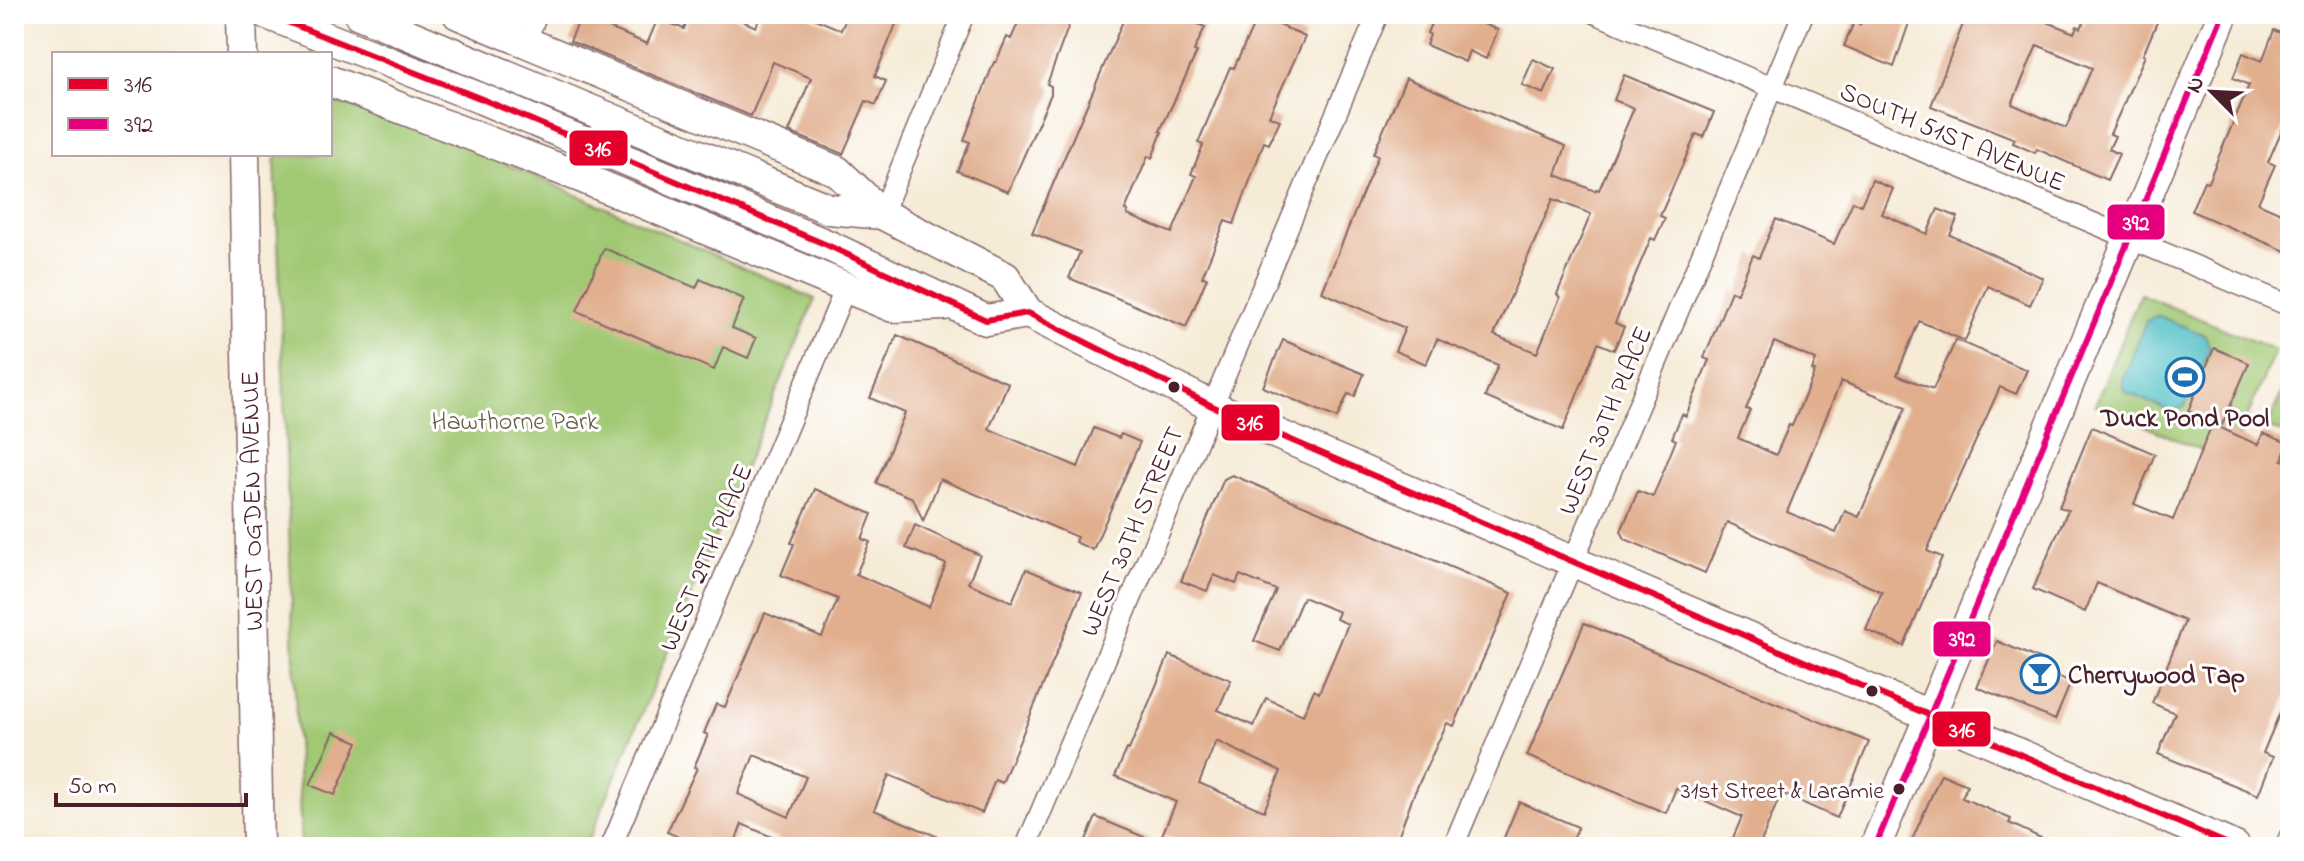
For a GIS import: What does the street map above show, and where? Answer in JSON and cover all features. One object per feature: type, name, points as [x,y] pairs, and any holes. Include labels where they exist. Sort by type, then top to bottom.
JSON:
[{"type":"main road","points":[[241,14],[248,52]]},
{"type":"main road","points":[[267,14],[482,99],[827,245],[986,320],[1028,313]]},
{"type":"main road","points":[[359,14],[829,209],[882,214]]},
{"type":"main road","points":[[458,14],[837,171],[882,214],[1005,277],[1028,313],[1212,406],[2235,847]]},
{"type":"main road","points":[[1875,847],[2223,14]]},
{"type":"main road","points":[[332,82],[578,176],[893,307],[949,305]]},
{"type":"main road","points":[[332,93],[373,97]]},
{"type":"main road","name":"WEST OGDEN AVENUE","points":[[248,163],[258,847]]},
{"type":"street","points":[[525,42],[537,14]]},
{"type":"street","points":[[882,214],[964,14]]},
{"type":"street","name":"WEST 30TH STREET","points":[[1026,847],[1378,14]]},
{"type":"street","name":"SOUTH 51ST AVENUE","points":[[1597,14],[2290,306]]},
{"type":"street","name":"WEST 30TH PLACE","points":[[1453,847],[1803,14]]},
{"type":"street","name":"WEST 29TH PLACE","points":[[611,847],[846,287]]},
{"type":"street","points":[[2285,847],[2290,836]]},
{"type":"green space","name":"Hawthorne Park","points":[[332,102],[399,117],[815,299],[586,847],[301,847],[275,161],[278,156],[332,156]]},
{"type":"green space","name":"Duck Pond Pool","points":[[2140,294],[2275,350],[2229,462],[2095,405]]},
{"type":"green space","points":[[2290,373],[2290,436],[2267,427]]},
{"type":"water","points":[[2159,316],[2205,335],[2210,348],[2185,406],[2172,412],[2125,392],[2123,380],[2146,321]]},
{"type":"building","points":[[691,14],[726,14],[756,27],[761,14],[804,14],[841,30],[848,14],[900,14],[875,76],[886,81],[876,105],[866,101],[843,154],[789,132],[811,78],[773,62],[751,116],[570,41],[581,16],[647,44],[658,18],[684,29]]},
{"type":"building","points":[[1022,14],[1073,14],[1047,84],[1051,86],[1051,94],[1008,192],[957,171],[970,142],[964,140],[994,62],[1007,37],[1011,39]]},
{"type":"building","points":[[1126,14],[1175,14],[1205,27],[1194,51],[1197,52],[1160,131],[1152,158],[1148,156],[1125,210],[1128,211],[1127,215],[1172,233],[1196,176],[1191,174],[1203,145],[1198,143],[1230,67],[1234,68],[1258,15],[1305,37],[1269,116],[1280,120],[1269,144],[1264,142],[1234,224],[1225,221],[1202,277],[1207,278],[1186,327],[1069,278],[1080,252],[1032,233]]},
{"type":"building","points":[[1435,14],[1460,14],[1498,30],[1486,59],[1469,51],[1465,62],[1426,45]]},
{"type":"building","points":[[1865,14],[1912,14],[1894,67],[1844,46],[1854,22],[1860,25]]},
{"type":"building","points":[[1967,14],[1994,14],[2016,23],[2020,14],[2028,14],[2074,33],[2077,26],[2081,28],[2088,14],[2144,14],[2158,20],[2110,134],[2115,136],[2109,149],[2119,154],[2107,180],[2037,149],[2035,153],[2013,143],[2015,139],[1931,106]],"holes":[[[2037,45],[2092,68],[2066,128],[2012,104]]]},
{"type":"building","points":[[2274,30],[2290,37],[2290,111],[2268,162],[2275,165],[2258,203],[2290,217],[2290,253],[2191,211],[2204,181],[2208,182],[2249,85],[2233,78],[2243,53],[2262,61]]},
{"type":"building","points":[[1533,59],[1555,69],[1544,94],[1522,85]]},
{"type":"building","points":[[1624,75],[1714,112],[1704,137],[1696,134],[1660,216],[1665,218],[1655,240],[1651,238],[1615,323],[1624,327],[1614,350],[1598,343],[1563,430],[1485,397],[1498,365],[1437,339],[1426,364],[1395,351],[1405,328],[1322,292],[1378,156],[1373,154],[1406,78],[1566,146],[1556,175],[1595,191],[1599,190],[1634,108],[1614,100]],"holes":[[[1553,199],[1591,214],[1557,294],[1560,298],[1537,353],[1494,335]]]},
{"type":"building","points":[[1872,180],[1893,189],[1882,214],[1927,234],[1938,209],[1958,217],[1950,235],[2043,278],[2030,305],[1988,286],[1965,341],[1919,321],[1897,375],[1933,389],[1956,340],[2027,370],[2016,394],[2000,387],[1946,507],[1927,551],[1942,557],[1904,646],[1866,630],[1882,592],[1727,522],[1705,573],[1625,539],[1621,531],[1638,491],[1653,497],[1676,440],[1672,438],[1682,414],[1686,416],[1709,360],[1704,358],[1731,291],[1737,293],[1753,255],[1759,258],[1776,219],[1834,244],[1853,201],[1861,205]],"holes":[[[1774,342],[1816,360],[1812,370],[1815,371],[1792,426],[1789,425],[1776,455],[1738,438],[1750,410],[1746,409]],[[1841,381],[1906,407],[1859,517],[1845,511],[1836,533],[1787,512]]]},
{"type":"building","points":[[604,248],[696,288],[700,279],[744,299],[732,328],[756,338],[748,358],[723,347],[714,370],[577,311]]},
{"type":"building","points":[[897,335],[1008,383],[989,429],[1078,467],[1094,428],[1140,442],[1093,550],[1075,542],[1077,537],[940,479],[923,521],[913,498],[876,483],[905,413],[870,398]]},
{"type":"building","points":[[1283,340],[1364,374],[1355,396],[1348,394],[1337,418],[1263,387]]},
{"type":"building","points":[[2214,348],[2249,363],[2222,425],[2188,411]]},
{"type":"building","points":[[2212,424],[2258,445],[2263,433],[2288,443],[2282,460],[2290,462],[2290,688],[2263,753],[2273,757],[2258,795],[2158,754],[2175,713],[2152,703],[2185,621],[2097,583],[2085,612],[2033,589],[2068,510],[2059,507],[2092,427],[2155,454],[2134,504],[2173,520]]},
{"type":"building","points":[[1232,475],[1512,593],[1454,726],[1447,723],[1414,794],[1394,847],[1190,847],[1162,835],[1176,802],[1115,776],[1169,655],[1231,680],[1218,710],[1254,726],[1266,698],[1303,715],[1314,690],[1319,693],[1348,624],[1336,619],[1339,612],[1303,597],[1280,651],[1254,641],[1276,590],[1240,575],[1236,584],[1214,575],[1207,591],[1181,581],[1224,479]],"holes":[[[1216,741],[1281,771],[1264,811],[1199,783]]]},
{"type":"building","points":[[815,489],[872,514],[862,539],[870,542],[856,574],[929,607],[946,564],[906,548],[915,525],[980,555],[968,583],[1012,602],[1026,569],[1082,592],[1002,783],[995,780],[982,813],[889,775],[874,810],[962,847],[795,847],[742,824],[733,847],[702,847],[667,832],[697,768],[694,767],[708,735],[704,733],[716,704],[725,707],[765,613],[822,637],[838,599],[781,575],[794,544],[791,543]],"holes":[[[754,755],[806,777],[789,817],[738,794]]]},
{"type":"building","points":[[1584,623],[1869,742],[1837,818],[1781,793],[1759,847],[1729,847],[1742,817],[1676,788],[1666,813],[1527,756]]},
{"type":"building","points":[[1997,641],[2048,663],[2045,671],[2071,682],[2055,720],[1977,687]]},
{"type":"building","points":[[334,732],[358,742],[335,795],[310,785]]},
{"type":"building","points":[[1941,774],[1967,785],[1962,798],[2011,819],[2009,823],[2060,847],[1909,847]]},
{"type":"building","points":[[1519,802],[1578,827],[1570,847],[1500,847]]},
{"type":"building","points":[[1096,817],[1168,847],[1099,847],[1085,842]]},
{"type":"transit line","name":"316","points":[[267,14],[482,99],[827,245],[986,320],[1028,313],[1212,406],[2235,847]]},
{"type":"transit line","name":"392","points":[[1875,847],[2223,14]]},
{"type":"place","name":"Duck Pond Pool","points":[[2185,377]]},
{"type":"place","name":"Cherrywood Tap","points":[[2040,674]]},
{"type":"place","name":"31st Street & Laramie","points":[[1899,789]]}]
